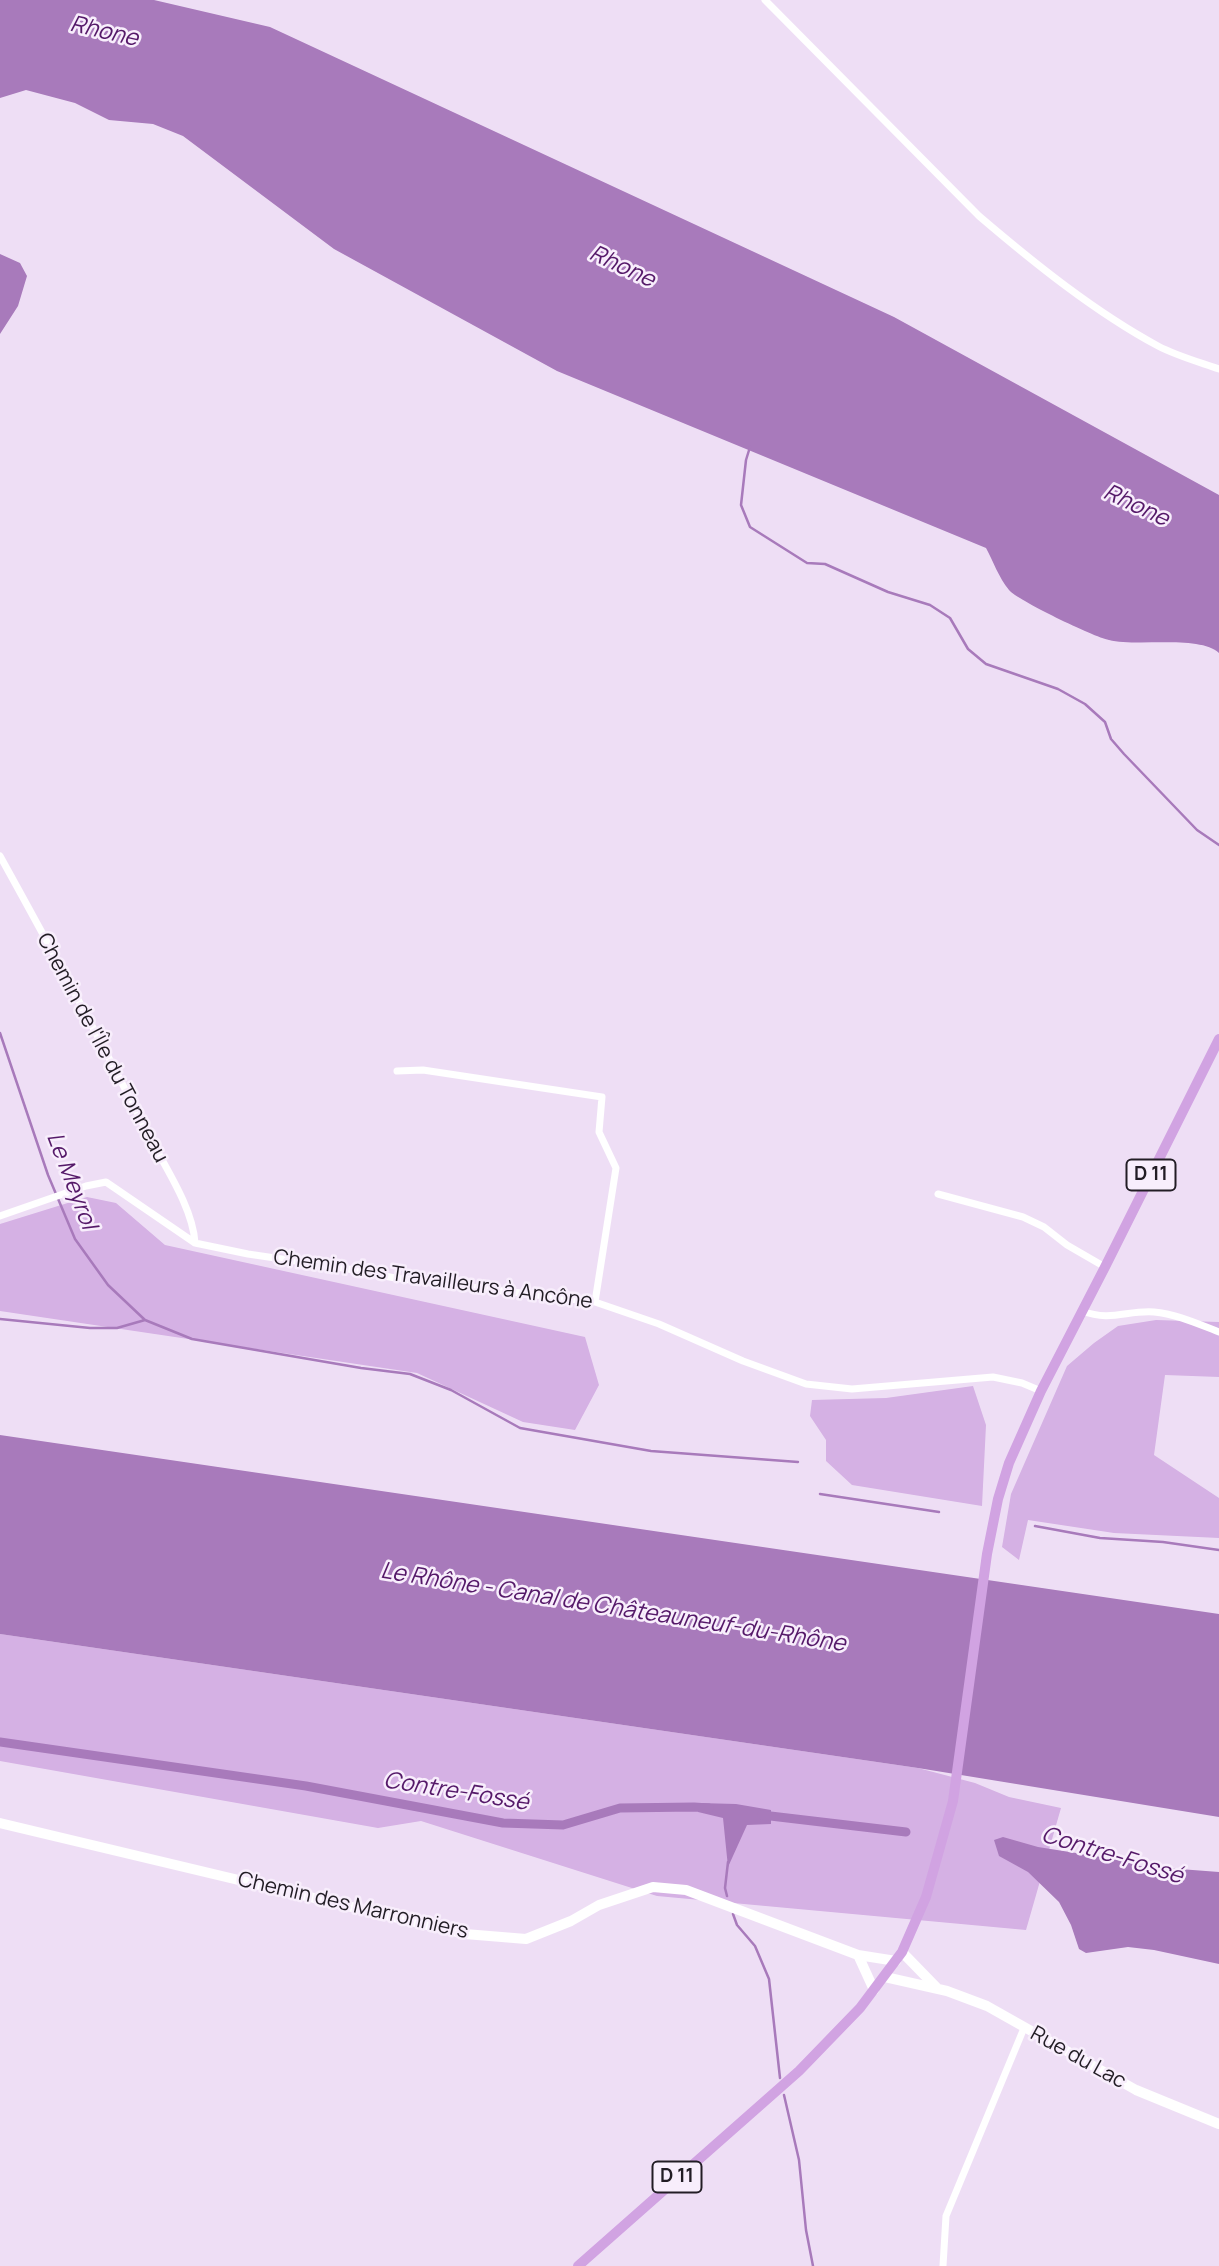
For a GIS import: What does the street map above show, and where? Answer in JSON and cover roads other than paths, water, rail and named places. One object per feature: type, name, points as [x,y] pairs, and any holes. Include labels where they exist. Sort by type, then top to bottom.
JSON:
[{"type":"main road","name":"D 11","points":[[578,2266],[799,2071],[860,2008],[899,1956],[926,1897],[953,1801],[987,1554],[998,1499],[1009,1463],[1041,1391],[1219,1039]]},
{"type":"street","points":[[765,0],[979,216],[1013,244],[1127,328],[1161,347],[1219,369]]},
{"type":"street","name":"Chemin de l'Île du Tonneau","points":[[0,856],[96,1031],[194,1228],[195,1243]]},
{"type":"street","points":[[397,1071],[423,1070],[602,1097],[599,1132],[616,1168],[595,1302]]},
{"type":"street","name":"Chemin des Travailleurs à Ancône","points":[[0,1216],[77,1189],[106,1182],[195,1243],[395,1278],[595,1302],[659,1324],[743,1361],[806,1384],[852,1389],[993,1377],[1022,1383],[1041,1391]]},
{"type":"street","points":[[938,1194],[1023,1217],[1044,1227],[1105,1267]]},
{"type":"street","points":[[1082,1311],[1107,1317],[1155,1312],[1219,1332]]},
{"type":"street","name":"Chemin des Marronniers","points":[[0,1823],[465,1934],[526,1939],[571,1921],[599,1905],[653,1887],[686,1890],[711,1898],[858,1955],[899,1956]]},
{"type":"street","points":[[858,1955],[874,1990]]},
{"type":"street","points":[[899,1956],[938,1989]]},
{"type":"street","name":"Rue du Lac","points":[[885,1977],[938,1989],[987,2006],[1136,2090],[1219,2124]]},
{"type":"street","points":[[943,2266],[947,2216],[1024,2028]]},
{"type":"water","name":"Rhone","points":[[0,0],[154,0],[270,27],[894,317],[1219,495],[1219,653],[1197,644],[1120,642],[1088,632],[1015,595],[999,575],[986,548],[557,371],[334,249],[183,136],[153,124],[109,120],[75,103],[26,90],[0,98]]},
{"type":"water","points":[[0,254],[20,263],[27,276],[18,306],[0,334]]},
{"type":"water","name":"Le Rhône - Canal de Châteauneuf-du-Rhône","points":[[0,1435],[1219,1614],[1219,1817],[918,1768],[0,1634]]},
{"type":"water","points":[[699,1803],[736,1804],[771,1810],[771,1824],[747,1825],[728,1867],[723,1818],[698,1812]]},
{"type":"water","points":[[1003,1837],[1038,1847],[1114,1859],[1140,1866],[1219,1872],[1219,1964],[1128,1947],[1086,1953],[1079,1949],[1059,1902],[1028,1872],[999,1856],[994,1840]]},
{"type":"waterway","points":[[750,447],[741,505],[750,527],[807,563],[825,564],[888,592],[930,605],[950,618],[968,649],[986,664],[1058,689],[1085,704],[1105,722],[1111,739],[1124,754],[1197,830],[1219,845]]},
{"type":"waterway","name":"Le Meyrol","points":[[0,1033],[48,1175],[75,1239],[108,1285],[145,1320]]},
{"type":"waterway","points":[[0,1319],[90,1328],[117,1328],[145,1320],[192,1339],[410,1374],[451,1390],[520,1428],[651,1451],[798,1462]]},
{"type":"waterway","points":[[820,1494],[939,1512]]},
{"type":"waterway","points":[[1035,1526],[1100,1538],[1163,1542],[1219,1550]]},
{"type":"waterway","name":"Contre-Fossé","points":[[0,1742],[306,1786],[503,1823],[563,1825],[620,1808],[709,1808]]},
{"type":"waterway","name":"Contre-Fossé","points":[[762,1815],[906,1832]]},
{"type":"waterway","points":[[727,1896],[725,1888],[728,1862]]},
{"type":"waterway","points":[[733,1914],[737,1925],[755,1946],[769,1979],[780,2078]]},
{"type":"waterway","points":[[784,2095],[799,2160],[806,2230],[813,2266]]}]
